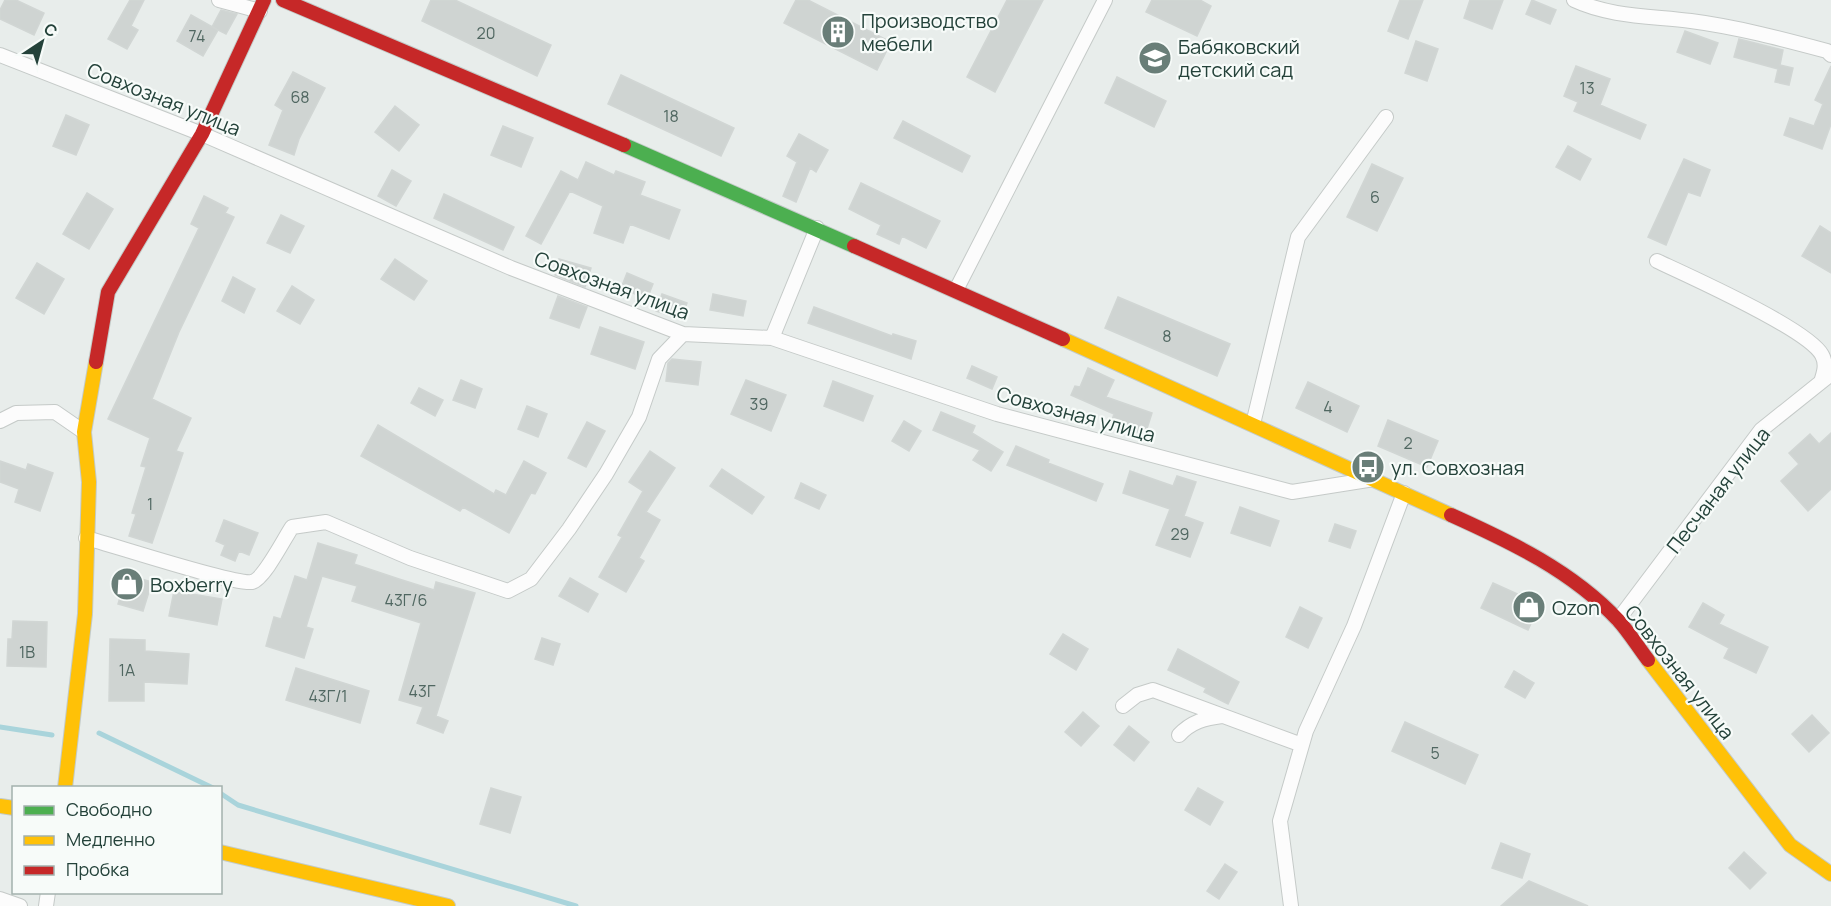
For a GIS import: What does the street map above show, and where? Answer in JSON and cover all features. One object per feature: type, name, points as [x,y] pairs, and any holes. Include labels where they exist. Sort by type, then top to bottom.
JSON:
[{"type":"main road","name":"Совхозная улица","points":[[283,0],[500,90],[817,228],[1512,543],[1574,581],[1618,620],[1790,845],[1831,874]]},
{"type":"main road","points":[[64,786],[85,614],[89,482],[84,432],[108,292],[202,134],[262,5]]},
{"type":"main road","points":[[222,852],[448,906]]},
{"type":"street","points":[[219,0],[262,5]]},
{"type":"street","points":[[956,291],[1105,0]]},
{"type":"street","points":[[1574,0],[1594,10],[1693,21],[1761,33],[1827,51],[1831,55]]},
{"type":"street","name":"Совхозная улица","points":[[0,55],[202,134],[511,268],[683,334],[772,338],[997,414],[1292,492],[1375,479]]},
{"type":"street","points":[[1253,424],[1298,237],[1386,117]]},
{"type":"street","points":[[772,338],[817,228]]},
{"type":"street","points":[[1657,261],[1760,311],[1813,345],[1822,355],[1826,378]]},
{"type":"street","points":[[86,538],[251,582],[263,575],[292,527],[326,522],[410,558],[508,591],[531,579],[600,483],[639,417],[659,359],[683,334]]},
{"type":"street","name":"Песчаная улица","points":[[1618,620],[1761,430],[1826,378]]},
{"type":"street","points":[[0,421],[16,413],[55,412],[84,432]]},
{"type":"street","points":[[1291,906],[1280,821],[1302,745],[1354,626],[1404,493]]},
{"type":"street","points":[[1123,706],[1137,694],[1153,690],[1302,745]]},
{"type":"street","points":[[1179,735],[1186,728],[1205,718],[1225,716]]},
{"type":"street","points":[[0,899],[20,906]]},
{"type":"building","points":[[5,0],[16,0],[44,13],[34,35],[0,19],[0,10]]},
{"type":"building","points":[[130,0],[144,0],[131,26],[138,30],[127,49],[108,39]]},
{"type":"building","points":[[431,0],[455,0],[551,45],[537,76],[422,21]]},
{"type":"building","name":"Производство мебели","points":[[796,0],[808,0],[891,42],[877,70],[784,23]]},
{"type":"building","points":[[1007,0],[1043,0],[995,92],[967,77]]},
{"type":"building","points":[[1152,0],[1200,0],[1211,6],[1197,36],[1146,12]]},
{"type":"building","points":[[1400,0],[1423,0],[1408,39],[1388,31]]},
{"type":"building","points":[[1470,0],[1503,0],[1492,29],[1464,18]]},
{"type":"building","points":[[1532,0],[1556,10],[1550,24],[1526,14]]},
{"type":"building","points":[[221,10],[237,14],[226,34],[212,27]]},
{"type":"building","points":[[191,15],[218,30],[203,56],[177,41]]},
{"type":"building","points":[[1685,31],[1718,43],[1710,64],[1677,52]]},
{"type":"building","points":[[1739,39],[1783,50],[1780,65],[1793,68],[1789,85],[1775,82],[1778,69],[1734,57]]},
{"type":"building","points":[[1416,41],[1438,49],[1427,81],[1405,73]]},
{"type":"building","points":[[1576,66],[1610,79],[1600,105],[1646,125],[1640,139],[1574,111],[1578,102],[1564,96]]},
{"type":"building","points":[[1831,66],[1831,124],[1822,149],[1784,135],[1790,118],[1814,126],[1823,104],[1815,100]]},
{"type":"building","points":[[293,72],[325,88],[299,139],[294,155],[269,145],[283,110],[275,105]]},
{"type":"building","points":[[621,75],[734,128],[721,156],[608,104]]},
{"type":"building","points":[[1117,77],[1166,101],[1154,127],[1105,103]]},
{"type":"building","points":[[395,106],[419,125],[399,151],[375,132]]},
{"type":"building","points":[[66,115],[89,125],[76,155],[53,146]]},
{"type":"building","points":[[903,121],[970,156],[962,172],[894,138]]},
{"type":"building","points":[[503,126],[533,138],[521,167],[491,155]]},
{"type":"building","points":[[799,134],[828,150],[816,172],[810,168],[796,202],[783,196],[797,162],[787,156]]},
{"type":"building","points":[[1568,146],[1591,159],[1580,180],[1556,167]]},
{"type":"building","points":[[1684,159],[1710,170],[1700,196],[1688,192],[1666,245],[1648,237]]},
{"type":"building","points":[[586,162],[614,175],[616,171],[645,182],[640,195],[680,210],[669,239],[630,224],[623,243],[594,233],[603,206],[570,191],[541,244],[526,236],[561,171],[578,180]]},
{"type":"building","points":[[1372,164],[1403,178],[1377,231],[1347,217]]},
{"type":"building","points":[[392,170],[411,181],[396,206],[378,196]]},
{"type":"building","points":[[861,183],[940,221],[926,248],[902,236],[899,244],[877,234],[881,225],[849,209]]},
{"type":"building","points":[[87,193],[113,209],[89,249],[63,234]]},
{"type":"building","points":[[444,194],[514,227],[503,250],[434,218]]},
{"type":"building","points":[[204,196],[228,208],[225,213],[234,217],[179,332],[152,399],[191,418],[176,451],[183,453],[152,543],[129,536],[136,514],[132,513],[146,467],[141,466],[150,438],[108,419],[199,228],[191,224]]},
{"type":"building","points":[[281,215],[304,226],[290,253],[267,243]]},
{"type":"building","points":[[1820,226],[1831,233],[1831,273],[1802,256]]},
{"type":"building","points":[[395,259],[427,281],[414,300],[381,279]]},
{"type":"building","points":[[559,259],[591,268],[585,287],[555,275]]},
{"type":"building","points":[[37,263],[64,279],[44,314],[16,298]]},
{"type":"building","points":[[627,273],[653,284],[647,299],[621,288]]},
{"type":"building","points":[[233,277],[255,289],[244,313],[222,301]]},
{"type":"building","points":[[292,286],[314,300],[300,324],[277,311]]},
{"type":"building","points":[[662,294],[687,303],[681,319],[656,311]]},
{"type":"building","points":[[713,294],[746,301],[743,316],[710,310]]},
{"type":"building","points":[[558,296],[587,307],[579,328],[550,318]]},
{"type":"building","points":[[1118,297],[1230,344],[1217,376],[1105,328]]},
{"type":"building","points":[[814,307],[892,336],[893,334],[916,341],[911,359],[808,323]]},
{"type":"building","points":[[600,327],[644,342],[635,369],[591,354]]},
{"type":"building","points":[[672,359],[701,362],[698,385],[666,381],[668,363]]},
{"type":"building","points":[[972,366],[997,377],[992,389],[967,378]]},
{"type":"building","points":[[1088,368],[1114,380],[1106,397],[1152,413],[1145,435],[1111,423],[1114,414],[1071,395],[1075,386],[1080,387]]},
{"type":"building","points":[[461,380],[482,389],[475,408],[453,400]]},
{"type":"building","points":[[746,380],[786,395],[771,431],[731,414]]},
{"type":"building","points":[[833,381],[873,396],[863,421],[824,406]]},
{"type":"building","points":[[1308,382],[1359,406],[1347,432],[1296,408]]},
{"type":"building","points":[[419,388],[443,400],[435,416],[411,403]]},
{"type":"building","points":[[527,406],[547,414],[538,437],[518,429]]},
{"type":"building","points":[[941,412],[975,426],[972,433],[1003,452],[991,471],[973,460],[980,450],[933,430]]},
{"type":"building","points":[[1388,420],[1438,441],[1427,467],[1378,446]]},
{"type":"building","points":[[904,421],[921,431],[909,451],[892,441]]},
{"type":"building","points":[[587,422],[605,431],[586,467],[568,458]]},
{"type":"building","points":[[378,425],[494,494],[496,490],[506,495],[524,461],[546,473],[535,494],[531,493],[509,533],[463,507],[460,511],[361,456]]},
{"type":"building","points":[[1831,433],[1831,489],[1808,511],[1781,481],[1799,464],[1789,453],[1810,434],[1819,444]]},
{"type":"building","points":[[1016,446],[1049,460],[1048,463],[1103,484],[1096,501],[1007,465]]},
{"type":"building","points":[[650,451],[675,468],[646,512],[660,520],[639,558],[644,561],[626,592],[599,577],[622,537],[618,535],[643,491],[629,482]]},
{"type":"building","points":[[0,461],[26,470],[28,464],[53,473],[40,511],[15,502],[19,489],[0,482]]},
{"type":"building","points":[[722,469],[764,497],[752,514],[710,486]]},
{"type":"building","points":[[1130,471],[1173,486],[1177,476],[1196,482],[1184,516],[1203,523],[1190,557],[1156,545],[1170,509],[1123,493]]},
{"type":"building","points":[[801,483],[826,495],[819,509],[795,498]]},
{"type":"building","points":[[1240,507],[1279,521],[1270,546],[1231,533]]},
{"type":"building","points":[[224,520],[258,533],[249,555],[239,551],[235,561],[221,555],[225,545],[216,541]]},
{"type":"building","points":[[1335,524],[1356,531],[1350,548],[1329,541]]},
{"type":"building","points":[[318,543],[357,555],[354,564],[399,579],[434,590],[436,582],[475,593],[436,716],[448,721],[443,733],[417,723],[423,707],[399,700],[421,623],[352,601],[357,586],[322,576],[306,627],[313,629],[304,658],[266,646],[274,617],[281,619],[295,576],[307,580]]},
{"type":"building","points":[[127,575],[152,582],[143,611],[118,604]]},
{"type":"building","points":[[570,578],[598,594],[588,612],[559,596]]},
{"type":"building","points":[[1493,583],[1540,604],[1528,630],[1481,608]]},
{"type":"building","points":[[174,591],[222,599],[217,625],[169,616]]},
{"type":"building","points":[[1703,603],[1724,615],[1719,624],[1768,647],[1756,673],[1724,658],[1729,648],[1689,627]]},
{"type":"building","points":[[1300,607],[1322,618],[1308,648],[1286,637]]},
{"type":"building","points":[[13,621],[47,622],[46,667],[7,666],[8,639],[12,639]]},
{"type":"building","points":[[1063,634],[1088,649],[1076,670],[1050,654]]},
{"type":"building","points":[[542,638],[560,644],[553,665],[535,659]]},
{"type":"building","points":[[110,639],[145,640],[145,651],[189,654],[187,684],[144,682],[144,701],[109,701]]},
{"type":"building","points":[[1178,649],[1239,682],[1228,704],[1204,692],[1206,688],[1168,670]]},
{"type":"building","points":[[296,668],[369,691],[360,723],[286,700]]},
{"type":"building","points":[[1514,671],[1534,683],[1525,698],[1505,687]]},
{"type":"building","points":[[1083,712],[1099,726],[1081,746],[1065,732]]},
{"type":"building","points":[[1812,715],[1829,733],[1809,752],[1792,734]]},
{"type":"building","points":[[1405,722],[1478,755],[1465,784],[1392,751]]},
{"type":"building","points":[[1129,726],[1149,742],[1134,761],[1114,745]]},
{"type":"building","points":[[491,788],[521,797],[510,833],[480,824]]},
{"type":"building","points":[[1198,788],[1223,802],[1210,825],[1185,810]]},
{"type":"building","points":[[1501,843],[1530,854],[1522,878],[1492,868]]},
{"type":"building","points":[[1744,852],[1766,873],[1750,889],[1729,868]]},
{"type":"building","points":[[1225,864],[1237,872],[1219,899],[1207,891]]},
{"type":"building","points":[[1529,881],[1588,906],[1501,906]]},
{"type":"waterway","points":[[0,727],[52,735]]},
{"type":"waterway","points":[[99,733],[209,786]]},
{"type":"waterway","points":[[222,794],[238,805],[576,906]]},
{"type":"traffic: fast","points":[[624,145],[854,246]]},
{"type":"traffic: slow","points":[[1063,339],[1451,515]]},
{"type":"traffic: slow","points":[[65,786],[85,614],[89,482],[84,432],[96,362]]},
{"type":"traffic: slow","points":[[1648,660],[1790,845],[1831,874]]},
{"type":"traffic: slow","points":[[0,806],[12,808]]},
{"type":"traffic: slow","points":[[222,852],[448,906]]},
{"type":"traffic: jam","points":[[96,362],[108,292],[202,134],[264,0]]},
{"type":"traffic: jam","points":[[283,0],[624,145]]},
{"type":"traffic: jam","points":[[854,246],[1063,339]]},
{"type":"traffic: jam","points":[[1451,515],[1518,547],[1561,572],[1618,620],[1648,660]]},
{"type":"place","name":"Производство мебели","points":[[838,32]]},
{"type":"place","name":"Бабяковский детский сад","points":[[1155,58]]},
{"type":"place","name":"ул. Совхозная","points":[[1368,467]]},
{"type":"place","name":"Boxberry","points":[[127,584]]},
{"type":"place","name":"Ozon","points":[[1529,607]]}]
